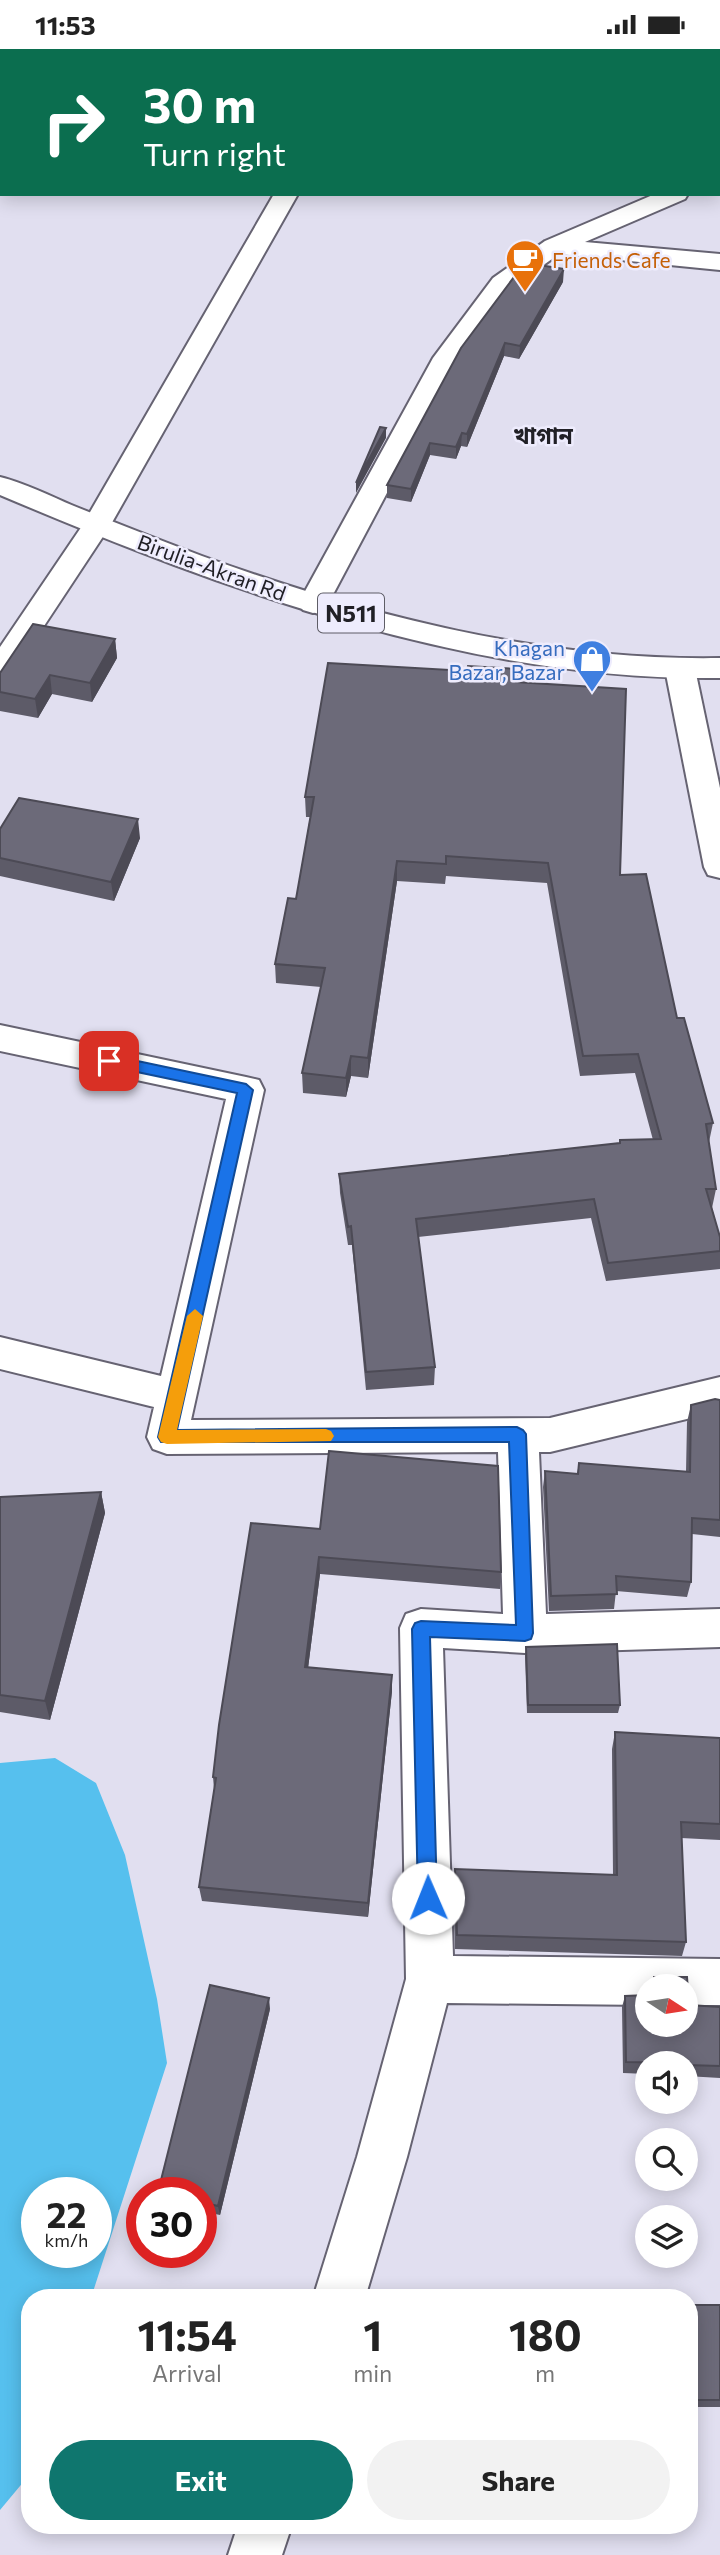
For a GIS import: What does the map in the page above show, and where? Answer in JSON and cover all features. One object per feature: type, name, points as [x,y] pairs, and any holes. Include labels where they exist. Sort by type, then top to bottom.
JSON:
[{"type":"main road","points":[[0,669],[67,573],[96,526],[285,196]]},
{"type":"main road","points":[[313,604],[446,358],[502,283],[554,246],[671,196]]},
{"type":"main road","points":[[554,246],[720,262]]},
{"type":"main road","name":"Birulia-Akran Rd","points":[[0,485],[96,526],[313,604],[467,642],[565,658],[681,669],[720,668]]},
{"type":"main road","points":[[681,669],[720,867]]},
{"type":"main road","points":[[0,1038],[246,1090],[167,1437],[550,1435],[720,1394]]},
{"type":"main road","points":[[0,1353],[177,1396]]},
{"type":"main road","points":[[517,1434],[525,1633]]},
{"type":"main road","points":[[342,2289],[382,2157],[430,1979],[421,1629],[525,1633],[720,1628]]},
{"type":"main road","points":[[430,1979],[720,1982]]},
{"type":"main road","points":[[255,2555],[262,2534]]},
{"type":"water","points":[[55,1758],[96,1783],[125,1855],[157,1999],[167,2063],[130,2177],[126,2177],[126,2190],[112,2233],[112,2177],[21,2177],[21,2268],[101,2268],[94,2289],[21,2289],[21,2485],[0,2510],[0,1763]]},
{"type":"building","points":[[533,264],[564,269],[520,346],[505,343],[467,434],[462,433],[456,447],[430,443],[411,489],[387,485],[461,348],[514,277]]},
{"type":"building","points":[[380,427],[386,428],[356,483]]},
{"type":"building","points":[[33,624],[115,639],[90,683],[50,675],[35,699],[0,692],[0,673]]},
{"type":"building","points":[[328,663],[467,671],[468,666],[517,669],[516,682],[626,689],[620,875],[646,874],[677,1018],[684,1018],[713,1123],[706,1124],[716,1189],[706,1189],[720,1237],[720,1251],[608,1263],[594,1199],[416,1219],[435,1367],[366,1372],[351,1226],[348,1227],[339,1174],[620,1143],[620,1140],[661,1139],[638,1054],[583,1056],[548,863],[446,856],[446,864],[397,861],[368,1058],[351,1056],[346,1078],[302,1073],[325,968],[275,964],[288,898],[296,899],[314,797],[305,797]]},
{"type":"building","points":[[19,798],[138,819],[111,882],[0,858],[0,829]]},
{"type":"building","points":[[720,1400],[720,1520],[692,1518],[691,1582],[616,1576],[617,1594],[551,1596],[545,1471],[578,1474],[579,1463],[690,1472],[691,1405]]},
{"type":"building","points":[[329,1451],[498,1466],[501,1572],[319,1557],[305,1667],[392,1675],[368,1903],[199,1887],[216,1778],[213,1777],[219,1725],[251,1523],[320,1529]]},
{"type":"building","points":[[101,1492],[45,1701],[0,1695],[0,1497]]},
{"type":"building","points":[[617,1644],[620,1705],[528,1705],[526,1647]]},
{"type":"building","points":[[615,1732],[720,1738],[720,1824],[681,1822],[686,1942],[457,1935],[455,1869],[617,1875]]},
{"type":"building","points":[[210,1985],[269,1998],[218,2206],[217,2177],[162,2177]]},
{"type":"building","points":[[625,1996],[635,1996],[635,2037],[698,2037],[698,2006],[720,2007],[720,2066],[698,2065],[698,2051],[635,2051],[635,2062],[626,2062]]},
{"type":"building","points":[[698,2305],[720,2305],[720,2400],[698,2400]]},
{"type":"slow traffic","points":[[195,1316],[167,1437],[326,1436]]},
{"type":"place","name":"Friends Cafe","points":[[525,293]]},
{"type":"place","name":"Khagan Bazar, Bazar","points":[[592,693]]},
{"type":"district","name":"খাগান","points":[[543,435]]},
{"type":"route","points":[[109,1061],[246,1090],[167,1437],[517,1434],[525,1633],[421,1629],[428,1898]]}]
